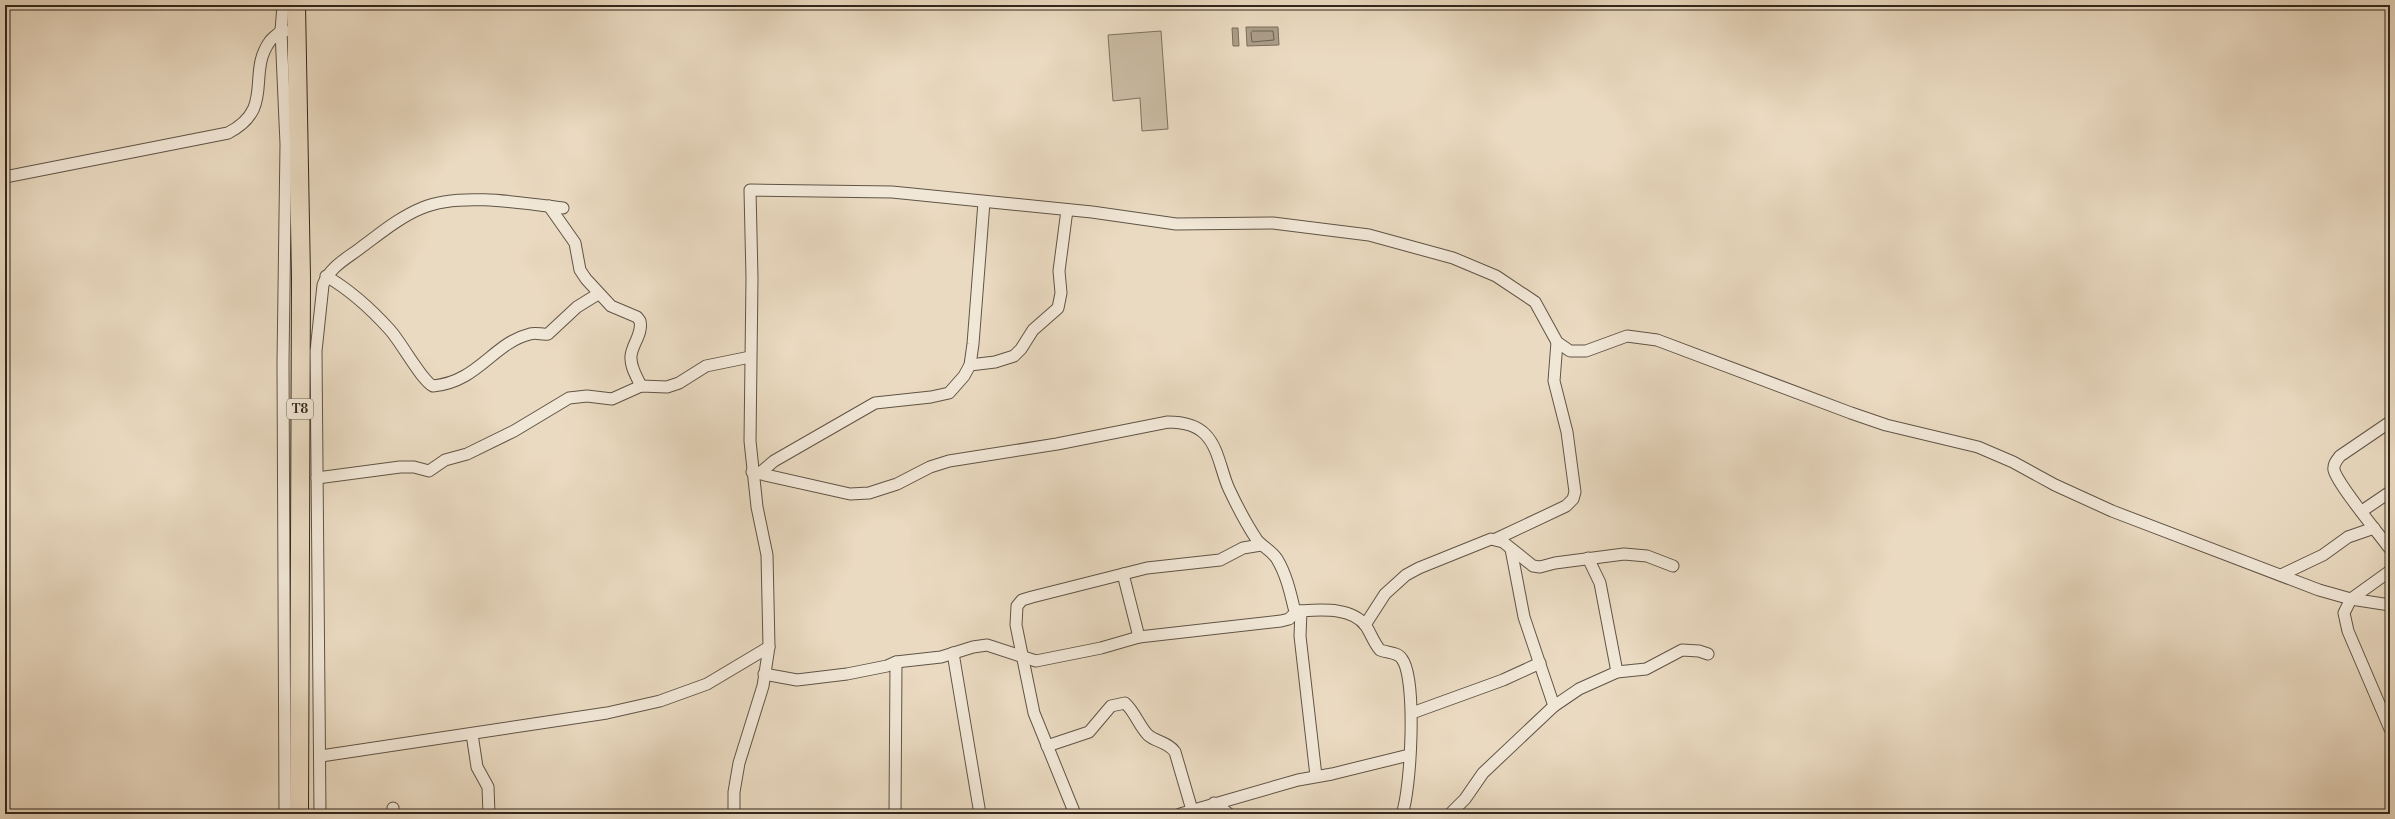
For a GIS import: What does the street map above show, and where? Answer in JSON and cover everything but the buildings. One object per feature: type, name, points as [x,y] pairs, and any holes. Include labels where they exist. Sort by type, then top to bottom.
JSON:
[{"type":"highway","name":"T8","points":[[296,5],[289,31],[300,152],[299,814]]},
{"type":"street","points":[[283,5],[289,31],[283,362],[285,814]]},
{"type":"street","points":[[5,177],[228,133],[239,127],[250,117],[259,88],[262,57],[270,41],[289,31]]},
{"type":"street","points":[[734,814],[734,792],[739,763],[763,686],[769,647],[767,555],[756,472],[750,357],[752,278],[750,190],[892,192],[1067,210],[1176,224],[1273,223],[1298,225],[1369,235],[1413,246],[1453,258],[1496,276],[1515,288],[1540,308],[1557,342],[1570,351],[1579,352],[1596,348],[1627,336],[1639,336],[1670,344],[1886,425],[1978,447],[2013,462],[2055,485],[2112,511],[2319,590],[2351,599],[2390,605]]},
{"type":"street","points":[[320,814],[321,756],[316,351],[323,285],[326,276],[339,263],[396,222],[433,204],[477,200],[563,208]]},
{"type":"street","points":[[756,472],[875,403],[932,397],[949,393],[956,386],[970,365],[980,283],[984,202]]},
{"type":"street","points":[[549,206],[575,243],[580,270],[598,294],[611,306],[637,317],[640,320],[640,333],[631,356],[631,365],[641,386]]},
{"type":"street","points":[[970,365],[995,362],[1014,356],[1021,349],[1033,330],[1058,308],[1061,293],[1059,270],[1067,210]]},
{"type":"street","points":[[326,276],[353,295],[390,329],[405,347],[426,380],[433,386],[462,378],[476,370],[496,353],[524,336],[531,334],[548,334],[577,307],[598,294]]},
{"type":"street","points":[[1365,625],[1385,594],[1406,575],[1419,568],[1496,539],[1566,506],[1573,499],[1575,492],[1567,432],[1554,381],[1557,342]]},
{"type":"street","points":[[317,478],[400,467],[414,467],[429,470],[445,460],[467,454],[514,431],[569,398],[587,396],[612,399],[641,386],[667,387],[679,383],[706,366],[750,357]]},
{"type":"street","points":[[756,472],[850,494],[869,493],[897,484],[930,467],[969,456],[1057,444],[1140,426],[1181,422],[1197,427],[1206,434],[1214,446],[1229,489],[1261,544],[1276,558],[1285,574],[1294,608],[1299,611],[1346,613],[1365,625],[1380,650],[1398,654],[1405,663],[1410,684],[1412,713],[1408,782],[1402,814]]},
{"type":"street","points":[[2390,422],[2340,456],[2334,463],[2334,470],[2341,483],[2390,549]]},
{"type":"street","points":[[2362,510],[2390,492]]},
{"type":"street","points":[[2281,575],[2324,555],[2348,537],[2374,528]]},
{"type":"street","points":[[1496,539],[1511,549],[1524,561],[1533,566],[1540,567],[1588,558],[1624,554],[1647,556],[1673,566]]},
{"type":"street","points":[[1075,814],[1034,713],[1015,614],[1016,606],[1022,600],[1147,568],[1220,560],[1243,548],[1261,544]]},
{"type":"street","points":[[1511,549],[1524,617],[1554,706]]},
{"type":"street","points":[[1588,558],[1600,583],[1617,672]]},
{"type":"street","points":[[2390,571],[2351,599],[2344,612],[2344,618],[2390,729]]},
{"type":"street","points":[[1123,574],[1139,637]]},
{"type":"street","points":[[764,674],[797,680],[817,678],[854,673],[896,662],[941,657],[973,647],[987,645],[1036,661],[1102,648],[1139,637],[1281,621],[1289,619],[1299,611]]},
{"type":"street","points":[[1299,611],[1300,636],[1316,776]]},
{"type":"street","points":[[321,756],[606,713],[660,701],[707,684],[769,647]]},
{"type":"street","points":[[1450,814],[1465,799],[1483,773],[1554,706],[1579,689],[1617,672],[1646,669],[1682,650],[1699,651],[1708,654]]},
{"type":"street","points":[[954,653],[980,814]]},
{"type":"street","points":[[895,814],[896,662]]},
{"type":"street","points":[[1412,713],[1503,680],[1540,663]]},
{"type":"street","points":[[1047,746],[1089,732],[1110,706],[1125,703],[1136,716],[1148,735],[1172,748],[1192,810]]},
{"type":"street","points":[[472,734],[477,767],[488,787],[489,814]]},
{"type":"street","points":[[1180,814],[1214,803],[1316,776],[1409,755]]},
{"type":"street","points":[[1214,803],[1229,814]]},
{"type":"shaded area","points":[[1161,31],[1168,129],[1142,131],[1140,98],[1113,101],[1108,35]]},
{"type":"water","points":[[1246,27],[1278,27],[1279,45],[1247,46]]},
{"type":"water","points":[[1232,28],[1238,28],[1239,46],[1233,46]]}]
